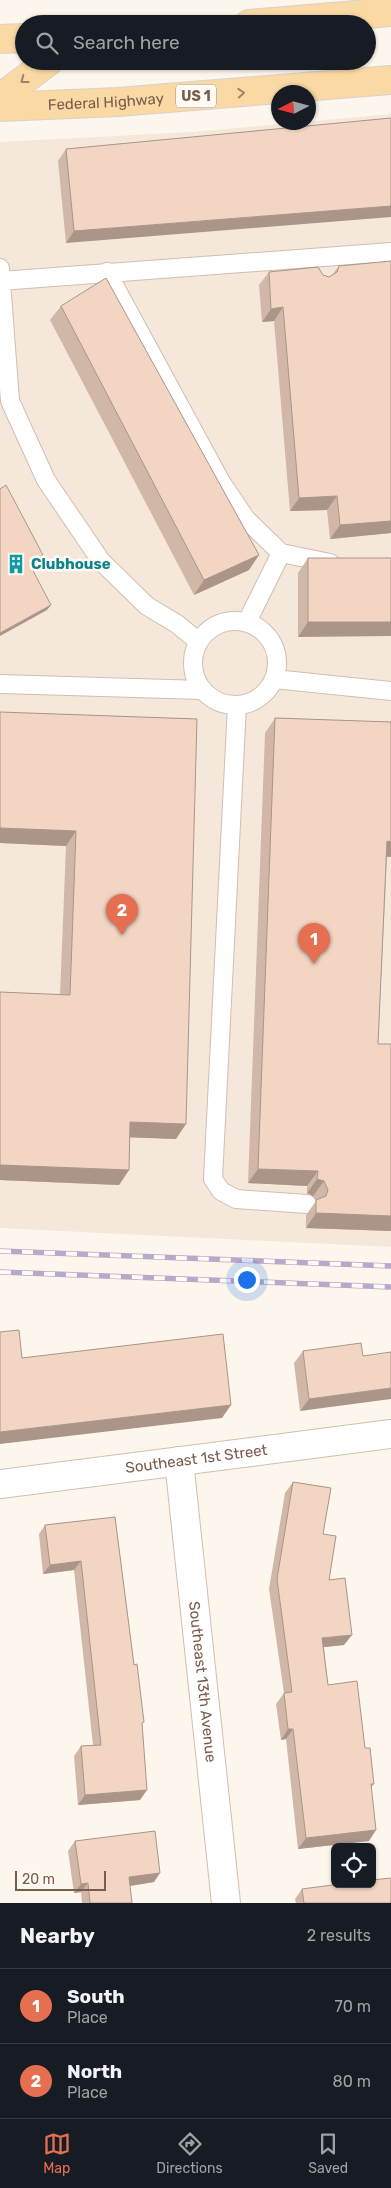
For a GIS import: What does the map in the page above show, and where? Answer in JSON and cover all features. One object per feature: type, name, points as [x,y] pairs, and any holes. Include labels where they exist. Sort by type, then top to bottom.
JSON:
[{"type":"main road","points":[[356,15],[391,12]]},
{"type":"main road","points":[[0,39],[15,38]]},
{"type":"main road","points":[[0,98],[37,70]]},
{"type":"main road","name":"Federal Highway","points":[[0,107],[118,102],[391,80]]},
{"type":"street","name":"Southeast 1st Street","points":[[0,1484],[391,1434]]},
{"type":"street","name":"Southeast 13th Avenue","points":[[178,1461],[226,1903]]},
{"type":"lane","points":[[199,642],[177,624],[148,606],[101,561],[46,480],[10,401],[0,277],[319,265],[391,252]]},
{"type":"lane","points":[[107,272],[221,482],[246,519],[281,553],[328,563],[346,562]]},
{"type":"lane","points":[[247,622],[281,553]]},
{"type":"lane","points":[[233,620],[247,622],[260,628],[273,644],[277,665],[274,679],[260,697],[249,703],[237,705],[219,701],[203,690],[197,679],[193,666],[194,653],[208,630],[220,623],[233,620]]},
{"type":"lane","points":[[274,679],[391,690]]},
{"type":"lane","points":[[0,684],[203,690]]},
{"type":"lane","points":[[237,705],[213,1179],[221,1191],[236,1199],[307,1204]]},
{"type":"shaded area","points":[[391,114],[391,1247],[0,1228],[0,142],[192,132],[271,125],[271,130],[316,130],[316,121]]},
{"type":"building","points":[[391,118],[391,206],[74,231],[66,149],[271,129],[316,130],[316,125]]},
{"type":"building","points":[[391,261],[391,521],[340,525],[337,496],[299,498],[283,307],[271,309],[269,272],[318,267],[323,275],[329,277],[337,272],[339,266]]},
{"type":"building","points":[[106,278],[259,555],[204,580],[61,306]]},
{"type":"building","name":"Clubhouse","points":[[6,485],[43,555],[29,563],[51,605],[0,633],[0,489]]},
{"type":"building","points":[[308,558],[391,558],[391,622],[308,622]]},
{"type":"building","points":[[0,712],[197,719],[186,1124],[130,1122],[129,1170],[0,1165],[0,992],[70,995],[76,831],[0,828]]},
{"type":"building","points":[[275,718],[391,722],[391,842],[387,841],[378,1044],[391,1044],[391,1216],[316,1213],[316,1200],[326,1196],[328,1190],[324,1181],[317,1179],[318,1171],[258,1169]]},
{"type":"building","points":[[19,1330],[22,1358],[223,1334],[231,1405],[0,1432],[0,1332]]},
{"type":"building","points":[[361,1343],[363,1356],[391,1352],[391,1388],[309,1399],[303,1351]]},
{"type":"building","points":[[293,1482],[331,1488],[323,1534],[336,1536],[329,1580],[345,1578],[352,1635],[322,1638],[328,1685],[357,1681],[365,1748],[370,1748],[374,1784],[371,1784],[376,1830],[306,1838],[293,1729],[288,1729],[284,1693],[292,1692],[277,1579]]},
{"type":"building","points":[[115,1517],[134,1665],[137,1664],[144,1722],[142,1723],[147,1790],[85,1795],[81,1746],[101,1745],[81,1561],[50,1565],[45,1525]]},
{"type":"building","points":[[155,1831],[160,1873],[129,1877],[132,1903],[90,1903],[88,1883],[81,1884],[75,1841]]},
{"type":"building","points":[[391,1878],[391,1903],[304,1903],[302,1889],[331,1885],[331,1888],[376,1888],[376,1880]]},
{"type":"railway","points":[[0,1251],[391,1266]]},
{"type":"railway","points":[[0,1272],[391,1287]]},
{"type":"place","name":"Clubhouse","points":[[16,564]]},
{"type":"place","name":"North","points":[[122,935]]},
{"type":"place","name":"South","points":[[314,964]]}]
